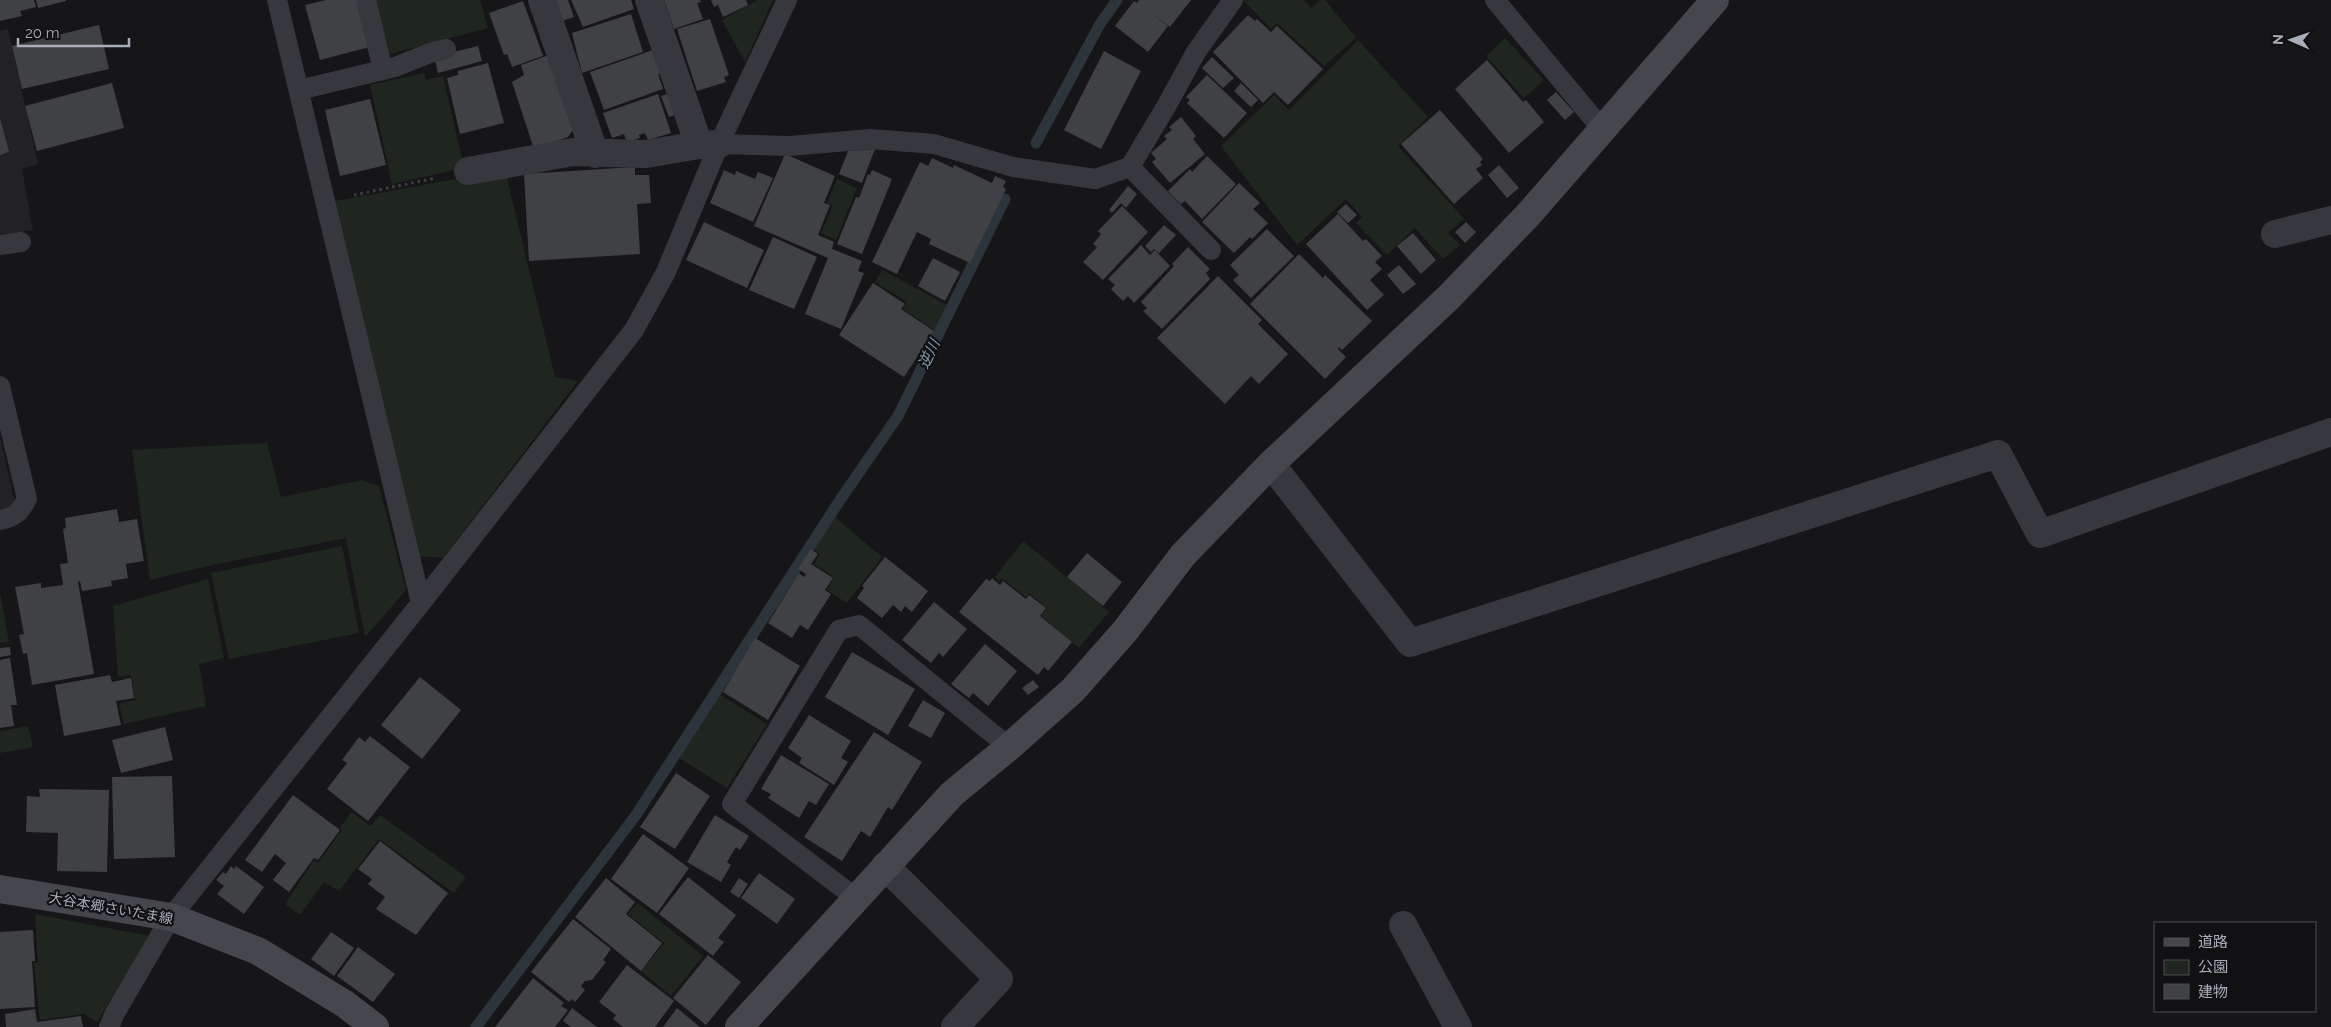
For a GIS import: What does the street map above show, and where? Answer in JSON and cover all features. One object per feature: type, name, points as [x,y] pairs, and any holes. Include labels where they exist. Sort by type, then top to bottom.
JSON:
[{"type":"street","points":[[542,0],[595,154]]},
{"type":"street","points":[[468,170],[573,152],[646,154],[709,145],[648,0]]},
{"type":"street","points":[[740,1027],[952,794],[1009,747],[1073,690],[1126,631],[1183,555],[1271,464],[1449,297],[1528,215],[1715,0]]},
{"type":"street","points":[[2275,234],[2331,220]]},
{"type":"street","points":[[1271,464],[1410,643],[1998,454],[2040,534],[2331,432]]},
{"type":"street","points":[[885,866],[999,980],[955,1027]]},
{"type":"street","name":"大谷本郷さいたま線","points":[[0,889],[171,917],[258,951],[345,1004],[375,1027]]},
{"type":"street","points":[[1403,926],[1458,1027]]},
{"type":"lane","points":[[277,0],[421,603]]},
{"type":"lane","points":[[366,0],[383,70]]},
{"type":"lane","points":[[110,1027],[115,1013],[171,917],[421,603],[634,330],[666,272],[709,145],[787,0]]},
{"type":"lane","points":[[709,145],[789,146],[871,139],[934,144],[1013,167],[1095,179],[1130,167],[1196,52],[1233,0]]},
{"type":"lane","points":[[1495,0],[1602,129]]},
{"type":"lane","points":[[299,90],[383,70],[446,49]]},
{"type":"lane","points":[[1130,167],[1211,250]]},
{"type":"lane","points":[[0,246],[20,242]]},
{"type":"lane","points":[[0,386],[27,499],[20,512],[0,520]]},
{"type":"lane","points":[[857,899],[732,804],[839,630],[859,625],[1009,747]]},
{"type":"path","points":[[324,197],[344,197],[468,170]]},
{"type":"shaded area","points":[[8,29],[38,164],[22,169],[33,230],[0,235],[0,31]]},
{"type":"shaded area","points":[[0,436],[15,503],[0,511]]},
{"type":"green space","points":[[374,0],[480,0],[488,28],[390,54]]},
{"type":"green space","points":[[757,0],[773,0],[745,62],[722,20]]},
{"type":"green space","points":[[1243,0],[1304,0],[1311,8],[1320,0],[1325,0],[1356,38],[1324,66],[1277,23],[1271,29]]},
{"type":"green space","points":[[1505,38],[1544,80],[1524,98],[1486,56]]},
{"type":"green space","points":[[1358,40],[1428,117],[1398,146],[1464,219],[1448,233],[1460,245],[1443,259],[1415,228],[1387,255],[1356,223],[1362,217],[1346,199],[1297,245],[1221,146],[1274,95],[1289,110]]},
{"type":"green space","points":[[424,73],[426,80],[443,76],[464,168],[392,184],[370,85]]},
{"type":"green space","points":[[505,170],[555,377],[578,381],[443,558],[417,556],[335,201]]},
{"type":"green space","points":[[837,179],[857,188],[836,240],[821,233],[833,205],[827,203]]},
{"type":"green space","points":[[882,270],[949,306],[936,331],[903,309],[907,302],[875,282]]},
{"type":"green space","points":[[267,443],[281,497],[362,480],[379,486],[406,590],[365,637],[346,538],[212,565],[150,580],[132,450]]},
{"type":"green space","points":[[834,516],[882,557],[847,603],[827,590],[834,577],[814,564],[820,554],[813,549]]},
{"type":"green space","points":[[1023,541],[1109,612],[1079,648],[1041,616],[1047,608],[1029,593],[1026,597],[1002,578],[999,581],[995,577]]},
{"type":"green space","points":[[342,546],[359,633],[229,659],[211,573]]},
{"type":"green space","points":[[208,579],[224,658],[199,664],[206,706],[124,724],[119,704],[135,700],[131,675],[118,677],[113,606]]},
{"type":"green space","points":[[0,593],[9,642],[0,643]]},
{"type":"green space","points":[[719,694],[767,724],[727,788],[679,758]]},
{"type":"green space","points":[[28,726],[33,747],[0,753],[0,731]]},
{"type":"green space","points":[[351,812],[371,826],[380,815],[466,877],[454,893],[379,839],[339,891],[324,882],[300,915],[285,904],[314,860],[318,863],[342,830],[340,828]]},
{"type":"green space","points":[[638,903],[703,956],[671,996],[641,971],[664,943],[628,914]]},
{"type":"green space","points":[[35,914],[150,936],[97,1022],[84,1014],[40,1020],[34,963],[38,962]]},
{"type":"building","points":[[0,0],[34,0],[36,7],[20,11],[22,16],[0,21]]},
{"type":"building","points":[[36,0],[66,0],[66,1],[38,8]]},
{"type":"building","points":[[326,0],[358,0],[370,47],[320,60],[305,5]]},
{"type":"building","points":[[555,0],[568,0],[574,17],[562,21]]},
{"type":"building","points":[[571,0],[631,0],[634,9],[583,27]]},
{"type":"building","points":[[664,0],[700,0],[701,2],[697,3],[703,19],[674,29]]},
{"type":"building","points":[[711,0],[746,0],[748,5],[723,17],[718,5],[714,7]]},
{"type":"building","points":[[1139,0],[1191,0],[1170,27],[1144,8],[1168,26],[1148,52],[1115,26],[1134,1],[1137,3]]},
{"type":"building","points":[[523,1],[543,56],[512,67],[507,54],[504,55],[489,13]]},
{"type":"building","points":[[631,14],[643,52],[582,73],[572,33]]},
{"type":"building","points":[[1248,15],[1255,21],[1257,19],[1271,32],[1277,26],[1323,69],[1288,105],[1274,92],[1263,103],[1213,52]]},
{"type":"building","points":[[710,19],[729,75],[724,77],[726,82],[697,91],[677,29]]},
{"type":"building","points":[[99,25],[109,69],[22,89],[12,46]]},
{"type":"building","points":[[478,46],[482,61],[438,73],[434,57]]},
{"type":"building","points":[[653,50],[661,73],[658,74],[663,89],[604,110],[590,72]]},
{"type":"building","points":[[1104,51],[1141,71],[1101,149],[1064,130]]},
{"type":"building","points":[[549,55],[574,128],[568,137],[534,149],[512,82],[524,75],[521,65]]},
{"type":"building","points":[[1212,57],[1234,78],[1223,88],[1202,68]]},
{"type":"building","points":[[1487,60],[1523,102],[1526,100],[1544,122],[1509,153],[1455,89]]},
{"type":"building","points":[[488,63],[504,123],[460,134],[447,78],[458,75],[458,71]]},
{"type":"building","points":[[1207,75],[1247,113],[1224,138],[1187,103],[1190,100],[1186,97]]},
{"type":"building","points":[[112,83],[124,128],[37,151],[25,106]]},
{"type":"building","points":[[1241,83],[1258,100],[1251,107],[1234,91]]},
{"type":"building","points":[[1556,92],[1574,112],[1565,120],[1547,100]]},
{"type":"building","points":[[670,93],[678,114],[669,117],[661,96]]},
{"type":"building","points":[[658,94],[671,133],[648,140],[645,133],[639,135],[640,138],[627,142],[624,134],[612,138],[603,113]]},
{"type":"building","points":[[370,99],[386,165],[340,176],[325,110]]},
{"type":"building","points":[[1440,110],[1483,159],[1480,162],[1482,165],[1476,169],[1483,178],[1454,204],[1401,144]]},
{"type":"building","points":[[1181,117],[1196,136],[1193,139],[1205,154],[1170,183],[1152,162],[1156,159],[1151,153],[1167,139],[1164,136],[1172,130],[1169,127]]},
{"type":"building","points":[[0,118],[9,152],[0,155]]},
{"type":"building","points":[[875,149],[862,183],[839,174],[848,151]]},
{"type":"building","points":[[785,154],[835,176],[824,203],[830,205],[818,235],[834,242],[832,249],[862,261],[858,271],[864,273],[841,329],[805,314],[828,258],[754,226]]},
{"type":"building","points":[[1207,156],[1236,184],[1202,219],[1185,201],[1181,204],[1168,191],[1190,169],[1192,172]]},
{"type":"building","points":[[932,158],[953,168],[954,165],[992,183],[995,176],[1006,181],[1003,187],[1006,189],[970,263],[929,244],[931,239],[917,232],[897,274],[872,262],[920,162],[928,166]]},
{"type":"building","points":[[1499,165],[1519,188],[1507,198],[1488,175]]},
{"type":"building","points":[[635,167],[635,175],[649,175],[651,203],[637,204],[640,254],[529,261],[524,174]]},
{"type":"building","points":[[724,170],[735,175],[736,171],[755,179],[758,172],[773,178],[753,222],[710,203]]},
{"type":"building","points":[[872,170],[892,179],[862,254],[837,244],[856,197],[859,198],[868,174],[870,175]]},
{"type":"building","points":[[1239,183],[1260,203],[1253,209],[1268,223],[1234,253],[1202,222]]},
{"type":"building","points":[[1128,186],[1137,194],[1126,208],[1121,203],[1112,213],[1109,210]]},
{"type":"building","points":[[1346,204],[1357,215],[1348,223],[1337,212]]},
{"type":"building","points":[[1122,206],[1148,232],[1103,280],[1083,262],[1097,247],[1093,244],[1101,234],[1098,231]]},
{"type":"building","points":[[1338,214],[1363,241],[1366,239],[1382,256],[1375,262],[1382,269],[1370,280],[1384,295],[1367,310],[1306,244]]},
{"type":"building","points":[[704,222],[764,250],[747,288],[686,260]]},
{"type":"building","points":[[1466,222],[1476,232],[1465,243],[1455,232]]},
{"type":"building","points":[[1164,225],[1176,235],[1159,253],[1154,249],[1151,252],[1145,246]]},
{"type":"building","points":[[1267,229],[1294,256],[1251,298],[1233,280],[1239,275],[1230,265]]},
{"type":"building","points":[[1413,233],[1436,260],[1421,274],[1397,246]]},
{"type":"building","points":[[773,237],[817,257],[794,309],[749,290]]},
{"type":"building","points":[[1141,245],[1150,255],[1155,250],[1170,266],[1134,303],[1128,296],[1123,301],[1111,289],[1115,285],[1108,279]]},
{"type":"building","points":[[1188,247],[1210,269],[1206,273],[1210,279],[1162,329],[1143,311],[1147,308],[1141,302],[1174,266],[1172,264]]},
{"type":"building","points":[[1299,254],[1323,278],[1325,275],[1372,321],[1342,350],[1339,347],[1338,349],[1346,357],[1325,379],[1250,304]]},
{"type":"building","points":[[933,258],[960,272],[945,301],[918,286]]},
{"type":"building","points":[[1399,265],[1416,284],[1403,294],[1387,275]]},
{"type":"building","points":[[1218,276],[1262,320],[1258,324],[1288,354],[1259,384],[1251,376],[1225,404],[1157,338]]},
{"type":"building","points":[[873,283],[905,304],[901,309],[934,331],[904,377],[839,335]]},
{"type":"building","points":[[117,509],[119,522],[137,519],[144,561],[126,564],[128,578],[111,581],[112,586],[82,591],[80,581],[78,582],[94,674],[32,685],[27,653],[23,654],[19,635],[24,634],[15,587],[41,583],[41,588],[63,585],[60,564],[68,563],[63,529],[66,528],[65,518]]},
{"type":"building","points":[[811,549],[818,554],[811,564],[833,578],[825,590],[831,594],[808,630],[800,625],[792,638],[768,623],[799,573],[804,577],[806,574],[798,569]]},
{"type":"building","points":[[1087,553],[1122,582],[1103,606],[1067,577]]},
{"type":"building","points":[[885,557],[928,591],[912,612],[905,606],[901,612],[893,605],[882,618],[857,598],[864,588],[862,586]]},
{"type":"building","points":[[992,578],[1000,585],[1003,581],[1026,599],[1029,595],[1046,608],[1040,616],[1072,642],[1048,671],[1044,667],[1038,675],[959,612],[986,579],[990,581]]},
{"type":"building","points":[[934,602],[967,629],[943,657],[939,653],[931,663],[902,640]]},
{"type":"building","points":[[755,638],[800,666],[768,720],[723,692]]},
{"type":"building","points":[[985,644],[1017,671],[988,706],[973,693],[969,698],[951,684]]},
{"type":"building","points":[[10,647],[11,655],[0,657],[0,648]]},
{"type":"building","points":[[852,652],[915,689],[888,735],[825,697]]},
{"type":"building","points":[[10,658],[17,705],[11,705],[14,726],[0,728],[0,660]]},
{"type":"building","points":[[110,675],[112,682],[131,678],[134,698],[116,701],[121,725],[64,736],[55,685]]},
{"type":"building","points":[[420,677],[461,710],[422,759],[381,725]]},
{"type":"building","points":[[1033,680],[1039,687],[1028,695],[1022,688]]},
{"type":"building","points":[[923,700],[945,713],[931,738],[908,726]]},
{"type":"building","points":[[809,715],[851,741],[841,758],[848,762],[834,785],[799,763],[802,758],[788,748]]},
{"type":"building","points":[[165,727],[173,760],[121,773],[112,740]]},
{"type":"building","points":[[874,732],[922,762],[892,810],[888,807],[870,837],[861,831],[842,861],[804,837]]},
{"type":"building","points":[[370,736],[410,767],[368,821],[327,789],[347,763],[342,760],[359,737],[365,742]]},
{"type":"building","points":[[781,755],[829,784],[816,805],[809,801],[799,818],[768,798],[771,794],[761,789]]},
{"type":"building","points":[[676,773],[710,796],[675,849],[640,827]]},
{"type":"building","points":[[172,776],[175,857],[114,859],[112,777]]},
{"type":"building","points":[[39,789],[109,790],[107,872],[57,871],[58,833],[26,832],[27,796],[40,797]]},
{"type":"building","points":[[293,795],[340,830],[318,860],[314,858],[289,892],[273,880],[286,863],[275,854],[262,872],[245,860]]},
{"type":"building","points":[[715,815],[749,836],[740,850],[736,847],[727,862],[731,865],[721,882],[687,862]]},
{"type":"building","points":[[643,834],[689,868],[657,913],[611,879]]},
{"type":"building","points":[[380,841],[448,893],[416,935],[376,909],[385,897],[368,884],[372,879],[358,869]]},
{"type":"building","points":[[231,866],[234,869],[236,866],[264,887],[244,914],[217,894],[224,886],[216,880],[223,872],[226,874]]},
{"type":"building","points":[[759,873],[795,899],[777,924],[741,898]]},
{"type":"building","points":[[688,877],[736,915],[718,938],[724,942],[713,956],[659,914]]},
{"type":"building","points":[[606,878],[635,902],[626,914],[662,943],[641,971],[575,917]]},
{"type":"building","points":[[739,878],[748,884],[739,898],[730,892]]},
{"type":"building","points":[[573,919],[611,949],[603,960],[606,962],[592,980],[585,981],[581,986],[585,990],[575,1002],[572,999],[569,1002],[531,972]]},
{"type":"building","points":[[33,930],[35,961],[32,961],[35,1007],[0,1009],[0,932]]},
{"type":"building","points":[[331,932],[354,948],[334,976],[311,959]]},
{"type":"building","points":[[358,947],[395,974],[373,1002],[337,976]]},
{"type":"building","points":[[708,955],[741,982],[706,1025],[673,998]]},
{"type":"building","points":[[627,965],[674,1001],[655,1027],[623,1027],[613,1019],[616,1015],[599,1002]]},
{"type":"building","points":[[533,978],[564,1003],[561,1006],[568,1010],[555,1027],[495,1027]]},
{"type":"building","points":[[572,1008],[597,1027],[571,1027],[563,1021]]},
{"type":"building","points":[[677,1008],[700,1027],[663,1027]]},
{"type":"building","points":[[35,1009],[37,1022],[81,1016],[83,1027],[6,1027],[5,1014]]},
{"type":"waterway","name":"逆川","points":[[1036,143],[1100,24],[1117,0]]},
{"type":"waterway","points":[[476,1027],[636,815],[840,500],[898,416],[1005,199]]}]
